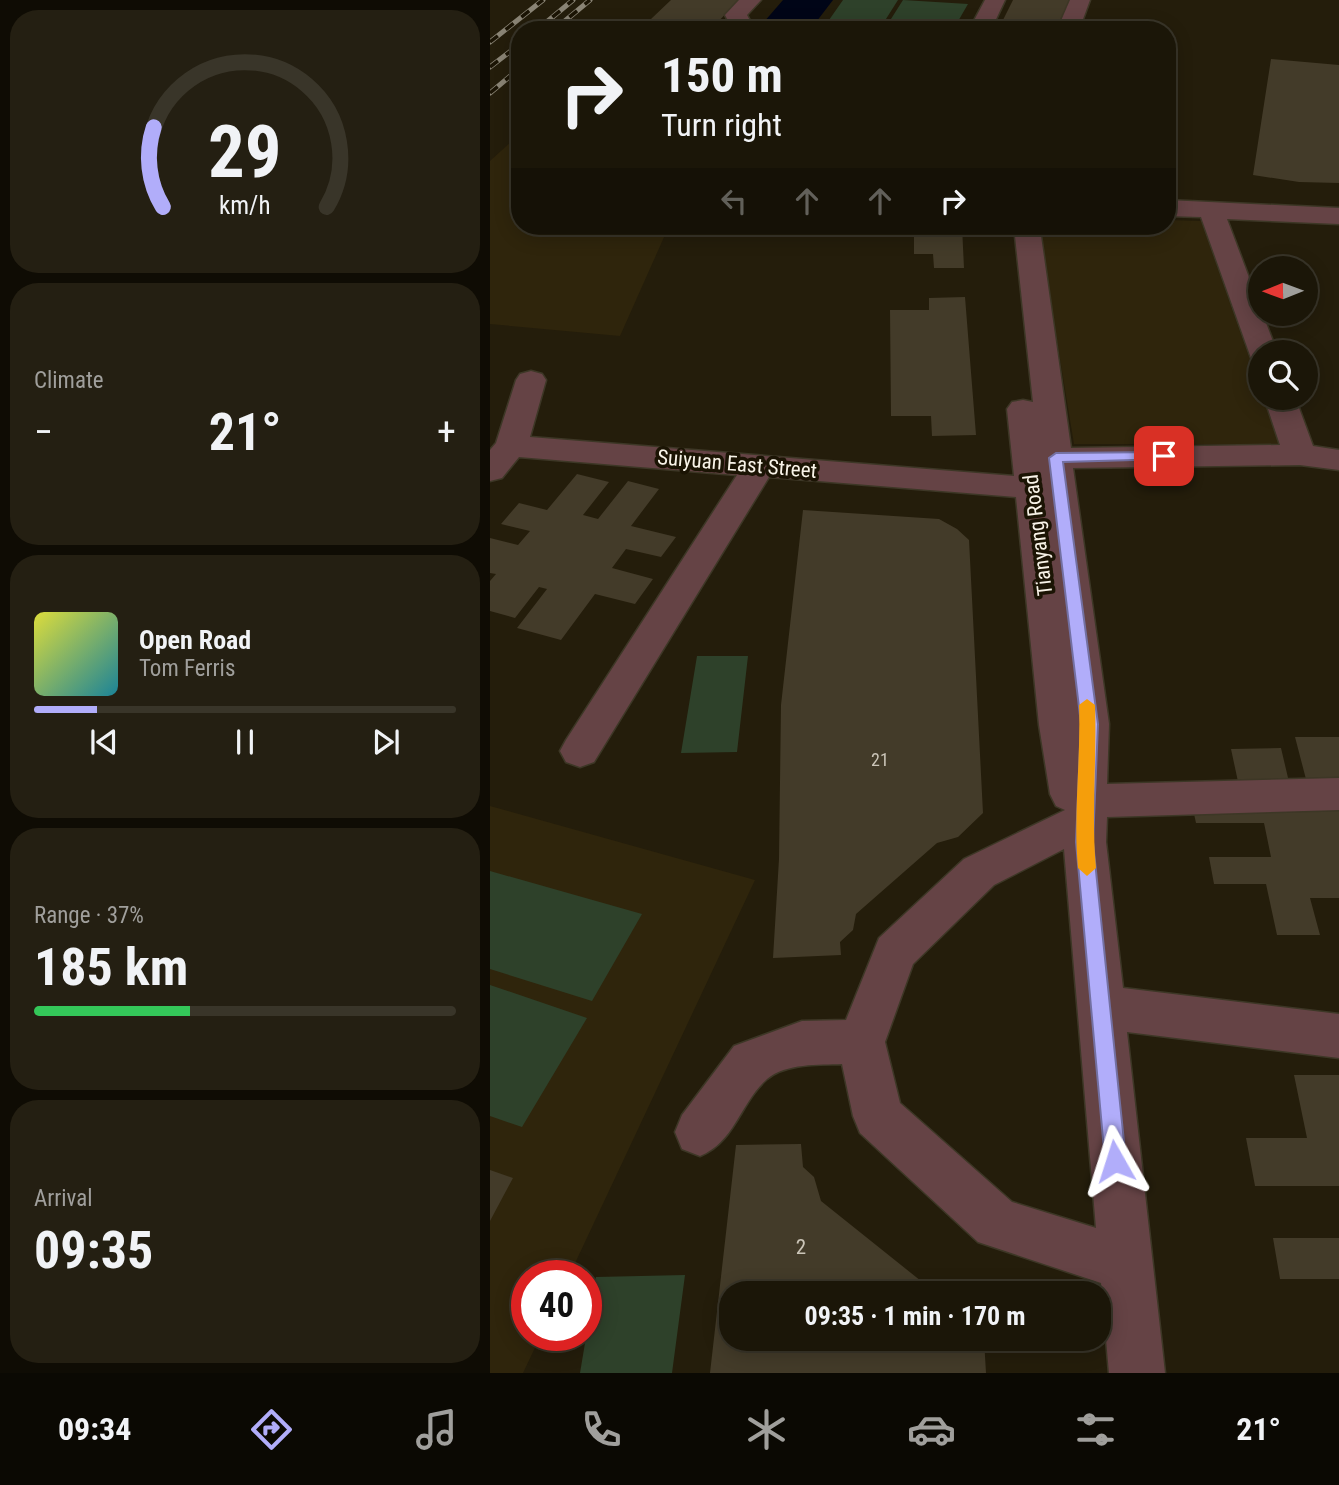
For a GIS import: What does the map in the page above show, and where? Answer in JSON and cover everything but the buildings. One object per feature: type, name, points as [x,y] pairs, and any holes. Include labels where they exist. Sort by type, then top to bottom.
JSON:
[{"type":"street","points":[[742,21],[735,16],[751,0]]},
{"type":"street","points":[[984,21],[995,0]]},
{"type":"street","points":[[1072,21],[1080,0]]},
{"type":"street","points":[[1176,208],[1339,216]]},
{"type":"street","points":[[1211,210],[1258,340]]},
{"type":"street","name":"Tianyang Road","points":[[1009,235],[1013,304],[1059,725],[1082,822],[1137,1373]]},
{"type":"street","name":"Tianyang Road","points":[[1028,235],[1089,724],[1082,822]]},
{"type":"street","points":[[490,471],[511,446],[531,380]]},
{"type":"street","points":[[1284,410],[1300,455]]},
{"type":"street","name":"Suiyuan East Street","points":[[511,446],[1032,488]]},
{"type":"street","points":[[1056,458],[1300,455],[1339,460]]},
{"type":"street","points":[[580,751],[759,466]]},
{"type":"street","points":[[1125,1264],[997,1223],[878,1116],[861,1042],[895,952],[979,872],[1082,822],[1339,794]]},
{"type":"street","points":[[1100,1007],[1339,1036]]},
{"type":"street","points":[[700,1132],[751,1062],[802,1043],[861,1042]]},
{"type":"shaded area","points":[[511,142],[511,235],[665,235],[620,336],[490,324],[490,161]]},
{"type":"shaded area","points":[[1176,220],[1201,221],[1248,354],[1248,410],[1268,410],[1280,444],[1074,444],[1039,235],[1176,235]]},
{"type":"shaded area","points":[[490,806],[755,880],[577,1260],[511,1260],[511,1351],[533,1351],[523,1373],[490,1373]]},
{"type":"green space","points":[[843,0],[898,0],[885,21],[828,21]]},
{"type":"green space","points":[[903,0],[968,4],[958,21],[890,21]]},
{"type":"green space","points":[[697,656],[748,656],[737,752],[681,753]]},
{"type":"green space","points":[[490,871],[642,914],[592,1001],[490,969]]},
{"type":"green space","points":[[490,985],[587,1018],[522,1127],[490,1116]]},
{"type":"green space","points":[[685,1275],[672,1373],[580,1373],[584,1351],[602,1351],[602,1277]]},
{"type":"water","points":[[783,0],[833,0],[817,21],[765,21]]},
{"type":"railway","points":[[516,21],[543,0]]},
{"type":"railway","points":[[548,21],[573,0]]},
{"type":"railway","points":[[565,21],[590,0]]},
{"type":"railway","points":[[490,42],[511,25]]},
{"type":"railway","points":[[490,67],[511,51]]},
{"type":"railway","points":[[490,93],[511,76]]},
{"type":"slow traffic","points":[[1087,705],[1089,762],[1084,842],[1087,868]]},
{"type":"route","points":[[1115,1161],[1084,842],[1089,724],[1056,458],[1164,456]]}]
